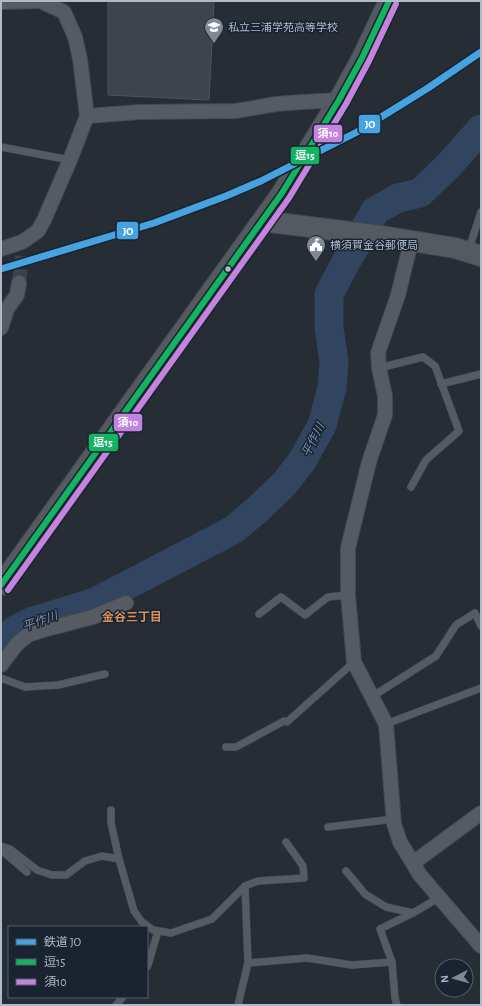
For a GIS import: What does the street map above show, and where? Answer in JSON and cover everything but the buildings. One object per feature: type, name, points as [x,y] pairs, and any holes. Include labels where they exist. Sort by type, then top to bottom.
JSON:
[{"type":"street","points":[[1,2],[40,1],[64,12],[75,37],[80,59],[87,116],[70,160],[38,231],[22,249],[1,249]]},
{"type":"street","points":[[1,585],[282,193],[340,100],[362,58],[388,1]]},
{"type":"street","points":[[87,116],[140,112],[236,111],[283,104],[340,100]]},
{"type":"street","points":[[263,221],[455,248],[475,254]]},
{"type":"street","points":[[410,241],[398,295],[378,353],[379,368],[385,396],[385,415],[369,462],[348,548],[348,595],[354,662],[386,724],[394,824],[400,842],[420,875],[481,946]]},
{"type":"street","points":[[1,328],[7,309],[17,295],[19,282]]},
{"type":"street","points":[[1,665],[17,644],[28,635],[93,617],[126,603]]},
{"type":"street","points":[[413,863],[481,813]]},
{"type":"lane","points":[[1,147],[70,160]]},
{"type":"lane","points":[[475,254],[481,212]]},
{"type":"lane","points":[[379,368],[423,358],[435,366],[459,431],[426,460],[411,487]]},
{"type":"lane","points":[[441,384],[481,374]]},
{"type":"lane","points":[[259,614],[281,597],[305,615],[328,597],[348,595]]},
{"type":"lane","points":[[372,696],[436,656],[456,625],[475,613],[481,626]]},
{"type":"lane","points":[[226,747],[236,747],[284,721],[288,722],[354,662]]},
{"type":"lane","points":[[1,678],[25,686],[58,685],[104,674]]},
{"type":"lane","points":[[386,724],[481,688]]},
{"type":"lane","points":[[111,810],[111,823],[119,860],[134,911],[142,922],[148,926]]},
{"type":"lane","points":[[328,827],[394,819]]},
{"type":"lane","points":[[148,926],[158,932],[171,933],[212,919],[245,886],[258,881],[304,878],[304,866],[286,842]]},
{"type":"lane","points":[[1,846],[10,849],[37,870],[52,875],[66,875],[85,861],[102,856],[119,860]]},
{"type":"lane","points":[[1,850],[27,872]]},
{"type":"lane","points":[[346,871],[365,894],[386,907],[413,913]]},
{"type":"lane","points":[[238,1005],[248,963],[245,886]]},
{"type":"lane","points":[[396,1005],[392,962],[380,929],[413,913],[440,897]]},
{"type":"lane","points":[[148,965],[158,932]]},
{"type":"lane","points":[[248,963],[307,958],[352,965],[392,962]]},
{"type":"waterway","name":"平作川","points":[[1,644],[15,630],[33,621],[95,602],[233,530],[257,510],[285,483],[302,461],[322,425],[332,388],[334,363],[329,327],[329,294],[346,262],[375,211],[398,198],[420,193],[449,165],[481,129]]},
{"type":"tunnel","points":[[19,283],[22,256]]},
{"type":"rail line","name":"JO","points":[[1,269],[154,223],[261,181],[357,132],[428,88],[481,52]]},
{"type":"transit line","name":"逗15","points":[[1,585],[282,193],[339,100],[362,58],[389,1]]},
{"type":"transit line","name":"須10","points":[[8,590],[289,198],[346,104],[369,61],[396,4]]},
{"type":"place","name":"私立三浦学苑高等学校","points":[[214,44]]},
{"type":"place","name":"横須賀金谷郵便局","points":[[316,262]]},
{"type":"district","name":"金谷三丁目","points":[[132,617]]}]
